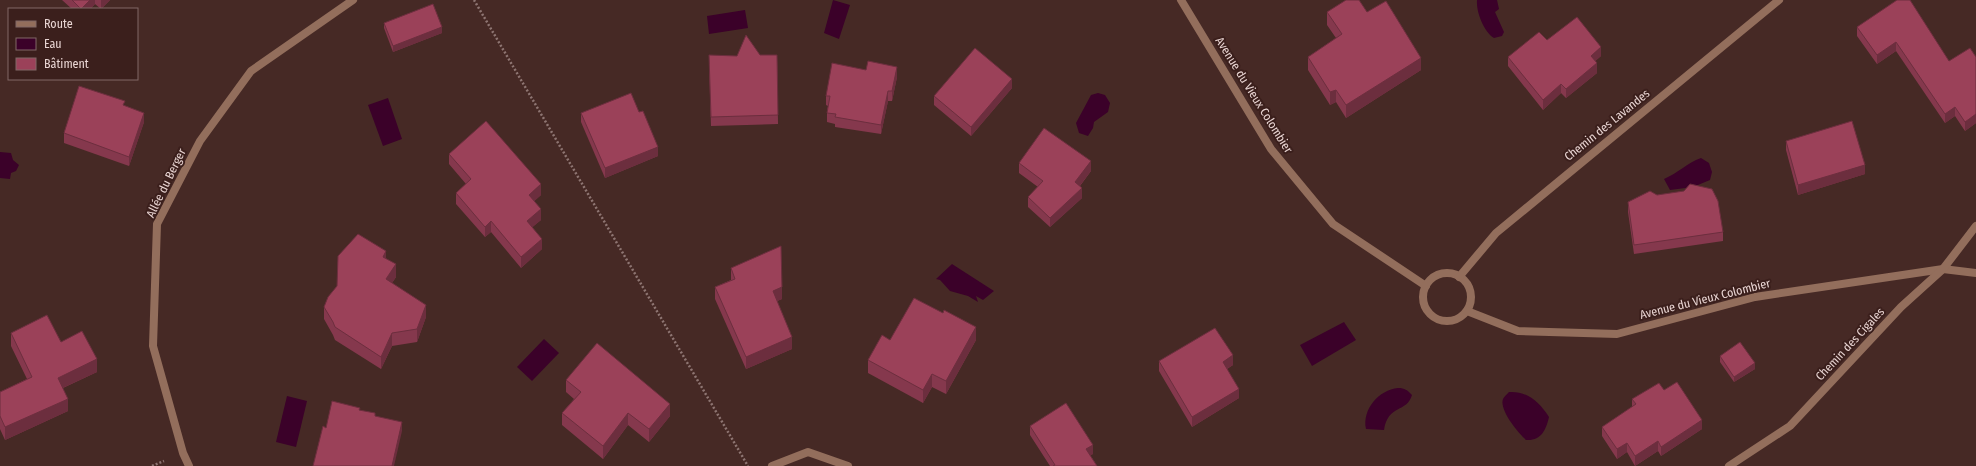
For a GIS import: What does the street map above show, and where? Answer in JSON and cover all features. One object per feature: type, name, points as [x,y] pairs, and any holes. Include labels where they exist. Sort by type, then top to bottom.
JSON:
[{"type":"street","name":"Allée du Berger","points":[[189,466],[183,453],[153,346],[157,224],[200,141],[251,71],[353,0]]},
{"type":"street","name":"Avenue du Vieux Colombier","points":[[1181,0],[1271,149],[1333,224],[1426,286]]},
{"type":"street","name":"Chemin des Lavandes","points":[[1459,277],[1496,233],[1779,0]]},
{"type":"street","name":"Chemin des Cigales","points":[[1729,466],[1790,426],[1901,307],[1944,270],[1976,226]]},
{"type":"street","name":"Avenue du Vieux Colombier","points":[[1467,311],[1518,331],[1617,334],[1755,297],[1944,270],[1976,273]]},
{"type":"street","points":[[1447,273],[1459,277],[1468,285],[1471,292],[1471,300],[1467,311],[1459,318],[1452,321],[1437,319],[1426,309],[1424,294],[1426,286],[1431,279],[1439,275],[1447,273]]},
{"type":"street","points":[[772,466],[808,452],[848,466]]},
{"type":"path","points":[[474,0],[748,466]]},
{"type":"water","points":[[833,0],[850,5],[839,39],[824,33]]},
{"type":"water","points":[[1477,0],[1497,0],[1499,9],[1495,12],[1504,32],[1502,36],[1494,38],[1484,27],[1479,16]]},
{"type":"water","points":[[745,10],[748,28],[709,34],[707,16]]},
{"type":"water","points":[[1098,93],[1105,95],[1110,103],[1108,112],[1094,122],[1093,128],[1088,136],[1079,133],[1076,123],[1091,95]]},
{"type":"water","points":[[388,98],[402,139],[383,146],[368,105]]},
{"type":"water","points":[[0,152],[11,153],[13,160],[19,165],[16,171],[11,173],[10,179],[0,178]]},
{"type":"water","points":[[1701,158],[1709,163],[1712,172],[1710,180],[1693,187],[1670,190],[1664,179]]},
{"type":"water","points":[[952,264],[994,291],[983,300],[976,296],[978,302],[968,296],[950,291],[940,280],[936,279]]},
{"type":"water","points":[[1344,322],[1356,340],[1312,366],[1300,345]]},
{"type":"water","points":[[544,339],[559,353],[532,381],[517,367]]},
{"type":"water","points":[[1398,388],[1406,390],[1412,395],[1410,401],[1389,416],[1384,430],[1366,429],[1365,422],[1367,414],[1373,402],[1384,392]]},
{"type":"water","points":[[1509,392],[1522,393],[1532,398],[1549,417],[1542,434],[1536,439],[1526,440],[1518,432],[1506,415],[1503,399]]},
{"type":"water","points":[[287,396],[307,401],[296,447],[276,442]]},
{"type":"building","points":[[72,0],[90,0],[82,8],[80,8]]},
{"type":"building","points":[[1346,0],[1359,0],[1367,12],[1386,1],[1421,58],[1346,105],[1336,90],[1330,92],[1308,57],[1342,34],[1327,12]]},
{"type":"building","points":[[1897,0],[1910,0],[1949,61],[1970,48],[1976,57],[1976,114],[1965,122],[1955,107],[1945,114],[1896,42],[1877,55],[1857,27]]},
{"type":"building","points":[[433,4],[442,27],[393,46],[384,23]]},
{"type":"building","points":[[1577,17],[1601,47],[1591,56],[1597,63],[1566,89],[1561,84],[1543,100],[1508,57],[1539,32],[1547,40]]},
{"type":"building","points":[[746,35],[760,55],[777,55],[778,115],[711,117],[709,55],[737,56]]},
{"type":"building","points":[[975,48],[1012,79],[971,127],[934,96]]},
{"type":"building","points":[[868,61],[897,67],[892,91],[888,91],[881,125],[835,117],[836,114],[827,113],[830,96],[826,96],[832,63],[866,70]]},
{"type":"building","points":[[79,86],[125,101],[123,105],[144,113],[129,157],[64,133]]},
{"type":"building","points":[[631,93],[639,112],[643,111],[658,147],[605,168],[581,113]]},
{"type":"building","points":[[486,121],[541,184],[529,195],[541,209],[527,221],[542,239],[521,257],[491,221],[485,227],[456,193],[471,179],[449,154]]},
{"type":"building","points":[[1852,121],[1865,165],[1798,185],[1786,141]]},
{"type":"building","points":[[1044,128],[1091,161],[1075,182],[1082,188],[1050,218],[1028,197],[1043,181],[1019,163]]},
{"type":"building","points":[[1690,184],[1712,189],[1718,201],[1723,232],[1634,245],[1628,202],[1650,191],[1657,195],[1684,191]]},
{"type":"building","points":[[358,234],[386,251],[383,257],[396,264],[386,279],[426,305],[417,329],[392,333],[381,357],[335,327],[324,307],[328,297],[337,286],[338,256]]},
{"type":"building","points":[[781,246],[782,287],[773,291],[792,337],[746,357],[715,287],[735,279],[731,268]]},
{"type":"building","points":[[914,298],[943,313],[944,310],[976,327],[946,381],[932,374],[923,390],[868,360],[882,335],[890,340]]},
{"type":"building","points":[[47,315],[61,342],[82,331],[97,359],[58,378],[68,399],[5,427],[0,416],[0,392],[32,377],[11,333]]},
{"type":"building","points":[[1215,328],[1233,355],[1223,362],[1239,389],[1192,417],[1159,361]]},
{"type":"building","points":[[1740,342],[1755,363],[1734,377],[1720,356]]},
{"type":"building","points":[[597,343],[670,404],[649,429],[628,413],[603,446],[562,413],[581,392],[566,380]]},
{"type":"building","points":[[1677,382],[1702,420],[1661,447],[1658,441],[1635,456],[1627,443],[1617,449],[1602,427],[1636,404],[1632,399],[1659,383],[1664,390]]},
{"type":"building","points":[[332,401],[360,408],[359,410],[375,413],[375,416],[402,422],[392,466],[313,466],[323,426],[326,428]]},
{"type":"building","points":[[1066,403],[1093,445],[1086,449],[1097,466],[1053,466],[1055,465],[1030,426]]}]
